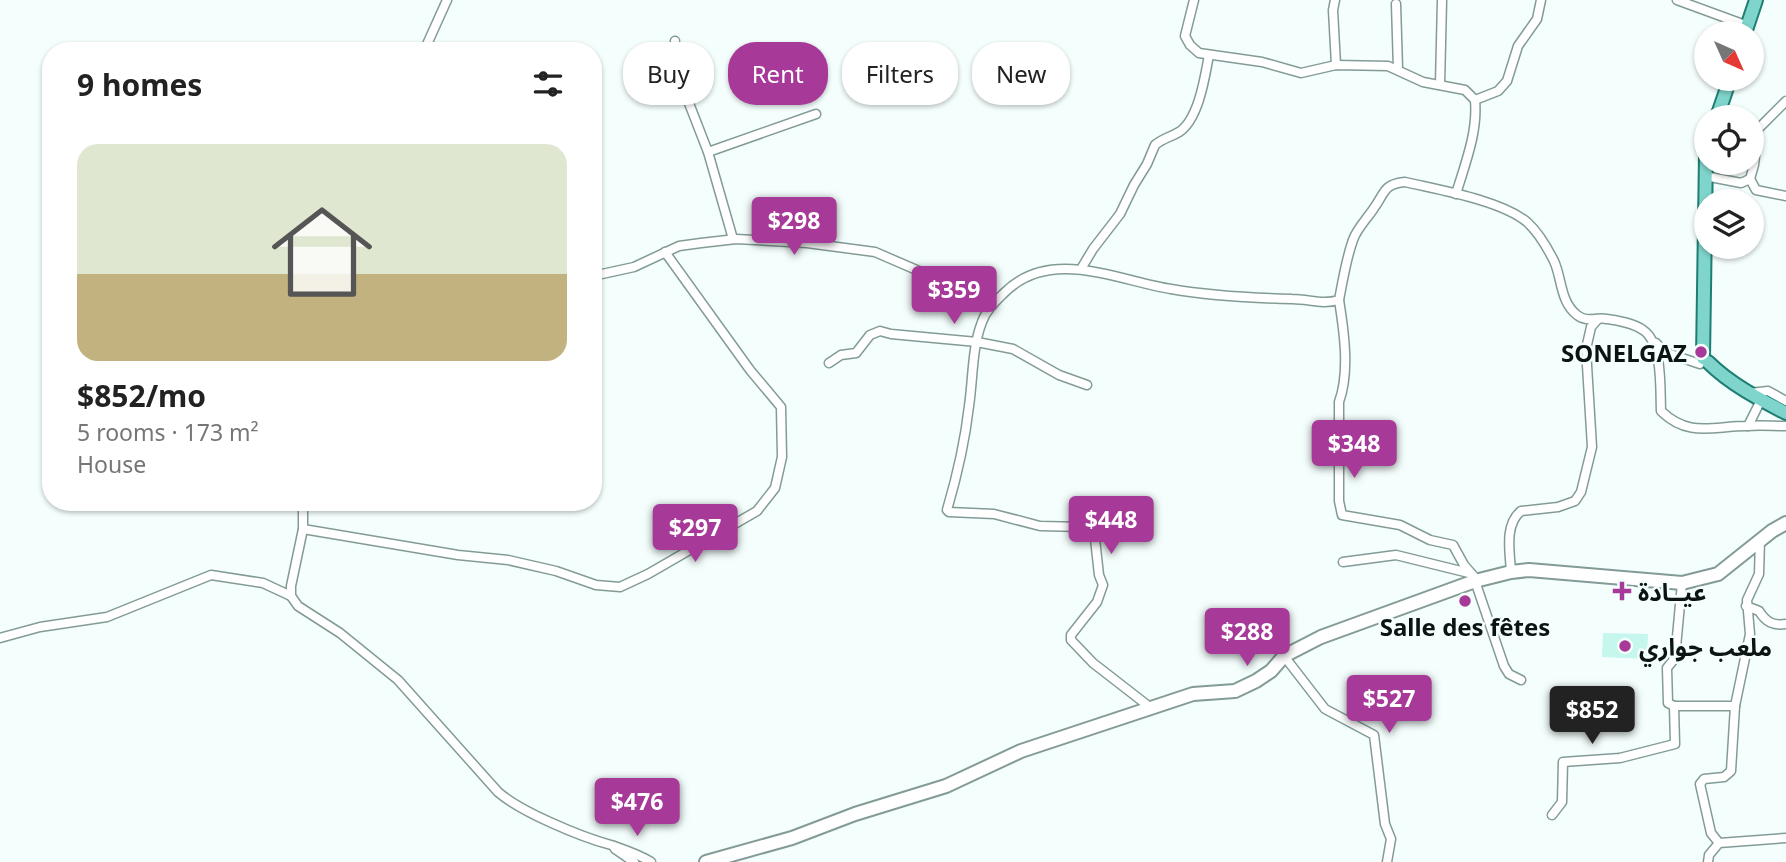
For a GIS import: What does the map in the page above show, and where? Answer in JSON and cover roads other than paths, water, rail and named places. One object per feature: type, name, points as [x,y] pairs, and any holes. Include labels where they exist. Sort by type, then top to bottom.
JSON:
[{"type":"main road","points":[[1749,21],[1756,0]]},
{"type":"main road","points":[[1705,176],[1704,362],[1755,397],[1786,413]]},
{"type":"street","points":[[428,42],[447,0]]},
{"type":"street","points":[[1194,0],[1185,36],[1199,53],[1262,62],[1301,73],[1336,65],[1388,66],[1423,82],[1465,90],[1475,100]]},
{"type":"street","points":[[1335,0],[1333,10],[1336,65]]},
{"type":"street","points":[[1440,85],[1442,0]]},
{"type":"street","points":[[1475,100],[1498,91],[1507,82],[1518,46],[1532,28],[1541,0]]},
{"type":"street","points":[[1677,0],[1728,21]]},
{"type":"street","points":[[1395,4],[1398,69]]},
{"type":"street","points":[[675,41],[671,72],[685,93],[708,152],[733,239]]},
{"type":"street","points":[[1081,269],[1120,214],[1155,145],[1186,125],[1201,95],[1209,55]]},
{"type":"street","points":[[1456,194],[1471,143],[1475,100]]},
{"type":"street","points":[[1786,101],[1758,129],[1750,179],[1756,190],[1786,195]]},
{"type":"street","points":[[708,152],[816,114]]},
{"type":"street","points":[[1705,176],[1741,183],[1750,179]]},
{"type":"street","points":[[1521,680],[1509,674],[1504,666],[1475,579],[1453,545],[1430,540],[1400,525],[1342,516],[1339,501],[1339,402],[1343,390],[1343,352],[1339,300],[1353,239],[1384,189],[1395,183],[1405,182],[1481,201],[1526,222],[1542,242],[1555,263],[1561,289],[1584,326],[1588,339]]},
{"type":"street","points":[[602,274],[634,267],[679,246],[733,239],[807,243],[875,251],[992,305]]},
{"type":"street","points":[[303,530],[458,555],[508,560],[556,571],[596,585],[620,587],[648,574],[757,511],[775,488],[780,468],[781,407],[750,370],[665,253]]},
{"type":"street","points":[[1151,708],[1093,663],[1071,640],[1097,602],[1103,585],[1099,575],[1095,539],[1090,532],[1083,527],[1040,526],[994,514],[947,510],[956,482],[982,321],[992,305],[1015,282],[1033,273],[1055,270],[1081,269],[1167,289],[1222,297],[1301,299],[1326,304],[1339,300]]},
{"type":"street","points":[[1576,315],[1588,320],[1605,318],[1643,329],[1664,352],[1704,362]]},
{"type":"street","points":[[1511,572],[1510,531],[1515,516],[1521,511],[1568,504],[1575,501],[1581,492],[1592,447],[1588,339],[1591,327],[1598,319]]},
{"type":"street","points":[[829,363],[841,355],[856,354],[870,335],[880,331],[977,342],[1013,349],[1059,375],[1087,385]]},
{"type":"street","points":[[1654,341],[1661,411],[1669,419],[1686,427],[1710,430],[1786,426]]},
{"type":"street","points":[[1658,360],[1664,352]]},
{"type":"street","points":[[1748,426],[1755,397],[1768,391],[1786,401]]},
{"type":"street","points":[[291,596],[303,530],[303,511]]},
{"type":"street","points":[[706,862],[792,838],[855,814],[946,786],[1021,751],[1194,694],[1235,691],[1266,675],[1284,656],[1321,637],[1475,579],[1529,570],[1682,583],[1718,574],[1786,523]]},
{"type":"street","points":[[1719,843],[1712,832],[1700,785],[1704,779],[1724,777],[1731,771],[1735,706],[1750,634],[1746,606],[1759,574],[1760,540]]},
{"type":"street","points":[[1343,562],[1396,555],[1475,579]]},
{"type":"street","points":[[0,638],[40,627],[107,617],[211,575],[263,583],[291,596],[298,606],[340,633],[398,680],[498,792],[511,802],[651,862]]},
{"type":"street","points":[[1682,583],[1675,658],[1667,668],[1668,703],[1674,706],[1735,706]]},
{"type":"street","points":[[1746,606],[1759,611],[1770,623],[1786,624]]},
{"type":"street","points":[[1284,656],[1325,709],[1374,735],[1385,824],[1391,839],[1387,862]]},
{"type":"street","points":[[1552,815],[1562,802],[1563,762],[1620,758],[1675,744],[1674,706]]},
{"type":"street","points":[[1708,862],[1709,855],[1719,843],[1786,838]]},
{"type":"street","points":[[610,845],[634,862]]},
{"type":"place","name":"SONELGAZ","points":[[1701,352]]},
{"type":"place","name":"عيــادة","points":[[1622,591]]},
{"type":"place","name":"Salle des fêtes","points":[[1465,601]]},
{"type":"place","name":"ملعب جواري","points":[[1625,646]]}]
